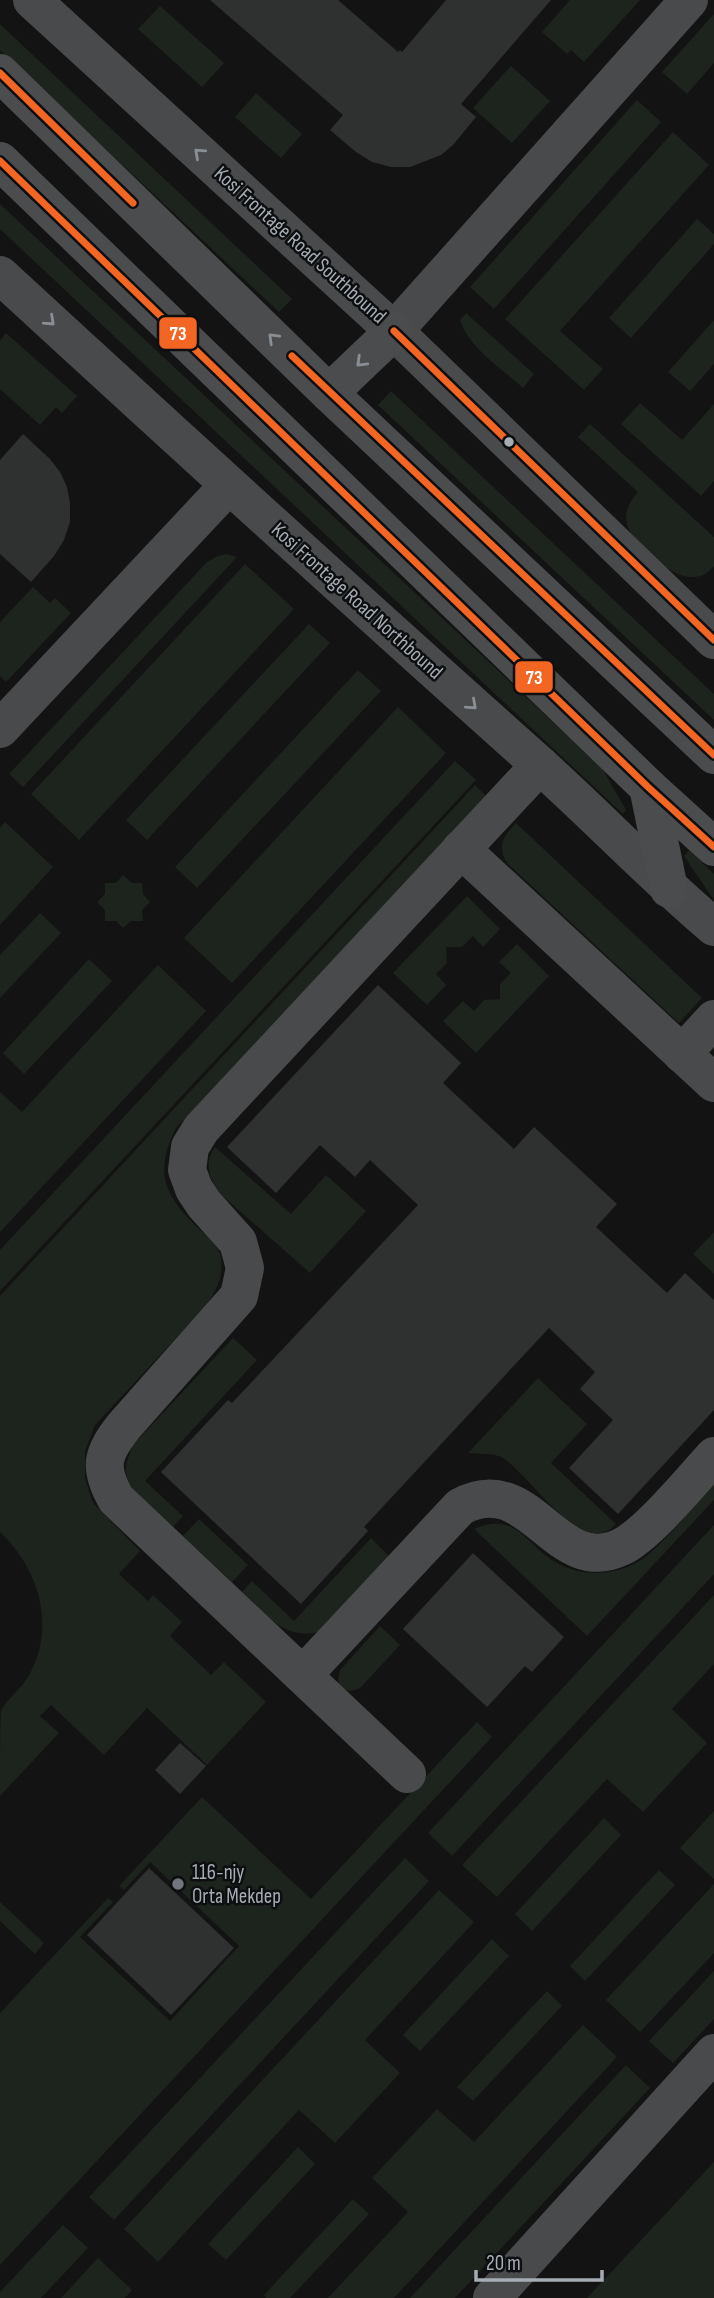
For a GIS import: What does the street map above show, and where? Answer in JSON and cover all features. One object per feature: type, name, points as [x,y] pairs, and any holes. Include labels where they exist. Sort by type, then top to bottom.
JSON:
[{"type":"main road","points":[[0,73],[329,393],[714,755]]},
{"type":"main road","points":[[0,161],[648,787],[714,847]]},
{"type":"main road","points":[[329,393],[394,331]]},
{"type":"main road","points":[[648,787],[669,889]]},
{"type":"street","name":"Kosi Frontage Road Southbound","points":[[32,0],[394,331],[714,640]]},
{"type":"street","points":[[394,331],[689,0]]},
{"type":"street","name":"Kosi Frontage Road Northbound","points":[[0,275],[228,486],[540,765],[669,889],[714,927]]},
{"type":"street","points":[[0,729],[228,486]]},
{"type":"street","points":[[407,1774],[116,1499],[106,1481],[104,1462],[109,1445],[124,1426],[239,1296],[245,1268],[238,1242],[194,1189],[187,1170],[190,1147],[201,1129],[540,765]]},
{"type":"street","points":[[461,849],[714,1083]]},
{"type":"street","points":[[682,1054],[714,1019]]},
{"type":"street","points":[[303,1675],[460,1507],[473,1500],[494,1499],[516,1504],[561,1540],[579,1549],[601,1552],[621,1548],[639,1534],[714,1456]]},
{"type":"street","points":[[492,2298],[714,2053]]},
{"type":"shaded area","points":[[570,0],[640,0],[584,62],[571,50],[567,54],[542,32]]},
{"type":"shaded area","points":[[160,6],[224,63],[202,87],[138,29]]},
{"type":"shaded area","points":[[714,14],[714,63],[687,94],[662,72]]},
{"type":"shaded area","points":[[0,24],[292,299],[279,312],[0,50]]},
{"type":"shaded area","points":[[511,66],[550,101],[512,143],[473,108]]},
{"type":"shaded area","points":[[256,93],[302,134],[281,158],[235,117]]},
{"type":"shaded area","points":[[637,100],[661,122],[494,309],[470,287]]},
{"type":"shaded area","points":[[673,132],[709,165],[560,331],[603,369],[584,390],[505,319]]},
{"type":"shaded area","points":[[0,204],[602,768],[626,810],[623,814],[0,229]]},
{"type":"shaded area","points":[[697,219],[714,234],[714,244],[631,338],[609,318]]},
{"type":"shaded area","points":[[466,313],[534,374],[523,388],[471,340],[460,320]]},
{"type":"shaded area","points":[[714,320],[714,364],[690,391],[668,372]]},
{"type":"shaded area","points":[[6,333],[77,396],[62,413],[56,407],[40,425],[0,389],[0,341]]},
{"type":"shaded area","points":[[391,391],[714,694],[714,720],[378,405]]},
{"type":"shaded area","points":[[640,403],[682,440],[714,404],[714,481],[701,496],[621,424]]},
{"type":"shaded area","points":[[590,424],[714,537],[714,566],[707,573],[682,576],[659,562],[637,541],[626,519],[631,502],[638,492],[578,437]]},
{"type":"shaded area","points":[[227,554],[237,557],[23,787],[9,774],[207,562]]},
{"type":"shaded area","points":[[245,564],[294,609],[79,840],[31,794]]},
{"type":"shaded area","points":[[33,587],[50,603],[55,598],[71,613],[6,682],[0,676],[0,622]]},
{"type":"shaded area","points":[[309,624],[330,643],[147,840],[126,820]]},
{"type":"shaded area","points":[[358,670],[381,691],[197,888],[175,867]]},
{"type":"shaded area","points":[[398,707],[446,753],[232,983],[184,938]]},
{"type":"shaded area","points":[[455,761],[476,780],[0,1291],[0,1250]]},
{"type":"shaded area","points":[[475,785],[486,796],[176,1128],[165,1157],[166,1182],[177,1205],[218,1249],[221,1274],[205,1307],[95,1425],[85,1451],[85,1478],[93,1503],[140,1551],[119,1574],[148,1601],[153,1595],[182,1622],[170,1636],[211,1675],[224,1662],[266,1702],[207,1765],[147,1708],[104,1755],[51,1705],[40,1716],[59,1733],[0,1796],[1,1710],[28,1677],[37,1658],[42,1619],[34,1581],[14,1547],[0,1532],[0,1296]]},
{"type":"shaded area","points":[[5,822],[53,867],[0,925],[0,828]]},
{"type":"shaded area","points":[[516,823],[702,998],[679,1023],[508,864],[502,847]]},
{"type":"shaded area","points":[[689,850],[714,874],[714,900],[684,856]]},
{"type":"shaded area","points":[[123,875],[132,883],[142,883],[143,894],[150,902],[142,910],[143,921],[131,921],[123,928],[116,921],[105,921],[105,910],[97,902],[105,894],[105,883],[116,883]]},
{"type":"shaded area","points":[[467,896],[500,929],[483,947],[473,936],[462,947],[446,947],[447,963],[436,974],[446,985],[427,1005],[393,973]]},
{"type":"shaded area","points":[[40,913],[61,933],[0,998],[0,955]]},
{"type":"shaded area","points":[[517,944],[549,976],[476,1053],[443,1021],[463,1001],[474,1011],[484,1000],[500,999],[500,984],[511,973],[499,962]]},
{"type":"shaded area","points":[[89,959],[112,981],[24,1074],[3,1053]]},
{"type":"shaded area","points":[[158,965],[206,1011],[0,1232],[0,1092],[22,1112]]},
{"type":"shaded area","points":[[215,1147],[291,1214],[326,1175],[366,1211],[310,1273],[217,1191],[209,1169]]},
{"type":"shaded area","points":[[714,1232],[714,1274],[693,1254]]},
{"type":"shaded area","points":[[233,1338],[257,1360],[145,1481],[183,1516],[173,1527],[132,1488],[126,1472],[128,1458],[133,1445]]},
{"type":"shaded area","points":[[538,1378],[587,1424],[551,1463],[616,1524],[603,1533],[588,1532],[572,1523],[501,1457],[468,1453]]},
{"type":"shaded area","points":[[714,1484],[714,1500],[587,1636],[474,1529],[489,1524],[501,1524],[520,1532],[546,1556],[568,1568],[591,1573],[616,1571],[648,1555]]},
{"type":"shaded area","points":[[199,1519],[248,1565],[232,1582],[183,1536]]},
{"type":"shaded area","points":[[714,1525],[714,1574],[452,1856],[428,1833]]},
{"type":"shaded area","points":[[371,1538],[391,1558],[319,1632],[306,1633],[285,1629],[242,1592],[252,1581],[294,1621]]},
{"type":"shaded area","points":[[714,1595],[714,1664],[672,1709],[707,1743],[643,1812],[607,1779],[497,1897],[462,1865]]},
{"type":"shaded area","points":[[380,1626],[400,1645],[360,1688],[345,1690],[338,1681],[340,1670]]},
{"type":"shaded area","points":[[477,1722],[492,1737],[0,2265],[0,2013],[108,1898],[113,1902],[80,1937],[170,2021],[239,1946],[150,1862],[124,1890],[119,1886],[202,1797],[311,1899]]},
{"type":"shaded area","points":[[714,1811],[714,1879],[680,1848]]},
{"type":"shaded area","points":[[604,1818],[621,1835],[532,1931],[515,1914]]},
{"type":"shaded area","points":[[405,1858],[429,1881],[114,2220],[89,2197]]},
{"type":"shaded area","points":[[659,1870],[675,1885],[585,1981],[570,1966]]},
{"type":"shaded area","points":[[714,1884],[714,1953],[640,2032],[606,2000]]},
{"type":"shaded area","points":[[439,1890],[474,1922],[365,2040],[400,2073],[335,2143],[299,2110],[158,2262],[124,2229]]},
{"type":"shaded area","points":[[0,1902],[44,1943],[35,1954],[0,1921]]},
{"type":"shaded area","points":[[492,1939],[509,1956],[420,2051],[403,2035]]},
{"type":"shaded area","points":[[714,1971],[714,2019],[673,2063],[649,2041]]},
{"type":"shaded area","points":[[547,1991],[562,2006],[473,2101],[457,2087]]},
{"type":"shaded area","points":[[583,2025],[617,2057],[394,2298],[328,2298],[408,2212],[372,2178],[437,2109],[474,2142]]},
{"type":"shaded area","points":[[626,2065],[650,2088],[455,2298],[410,2298]]},
{"type":"shaded area","points":[[298,2147],[315,2164],[226,2260],[208,2244]]},
{"type":"shaded area","points":[[714,2162],[714,2298],[587,2298]]},
{"type":"shaded area","points":[[353,2199],[369,2214],[290,2298],[266,2298],[264,2295]]},
{"type":"shaded area","points":[[63,2225],[88,2248],[41,2298],[0,2298],[0,2292]]},
{"type":"shaded area","points":[[98,2258],[132,2290],[125,2298],[61,2298]]},
{"type":"building","points":[[210,0],[338,0],[398,52],[402,52],[446,0],[551,0],[461,104],[476,117],[453,145],[441,155],[410,167],[391,167],[372,162],[330,130],[343,115]]},
{"type":"building","points":[[23,434],[60,472],[70,503],[70,522],[64,540],[31,582],[0,554],[0,460]]},
{"type":"building","points":[[378,985],[461,1063],[443,1083],[514,1149],[534,1127],[617,1204],[596,1227],[667,1293],[685,1273],[714,1300],[714,1410],[618,1514],[569,1468],[613,1420],[580,1389],[595,1372],[549,1328],[364,1527],[368,1531],[301,1604],[161,1472],[228,1400],[232,1403],[418,1205],[370,1160],[355,1177],[320,1145],[276,1193],[227,1147]]},
{"type":"building","points":[[473,1553],[564,1637],[532,1672],[525,1666],[487,1707],[403,1629]]},
{"type":"building","points":[[180,1743],[206,1766],[180,1794],[155,1770]]},
{"type":"building","points":[[149,1868],[234,1948],[171,2015],[87,1935]]},
{"type":"transit line","name":"73","points":[[0,73],[133,203]]},
{"type":"transit line","name":"73","points":[[0,161],[648,787],[714,847]]},
{"type":"transit line","name":"73","points":[[394,331],[714,640]]},
{"type":"transit line","name":"73","points":[[292,356],[714,755]]},
{"type":"place","name":"116-njy Orta Mekdep","points":[[178,1884]]}]
